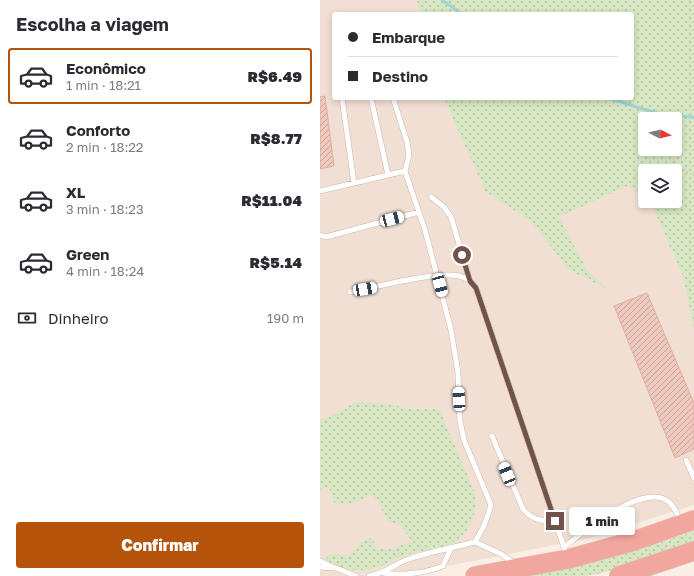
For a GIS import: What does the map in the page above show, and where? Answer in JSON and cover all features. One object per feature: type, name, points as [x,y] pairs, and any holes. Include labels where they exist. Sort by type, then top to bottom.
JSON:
[{"type":"highway","points":[[475,576],[520,567],[566,553],[634,541],[688,523]]},
{"type":"highway","points":[[619,576],[694,551]]},
{"type":"lane","points":[[342,100],[354,183]]},
{"type":"lane","points":[[371,100],[388,175]]},
{"type":"lane","points":[[394,100],[408,149],[409,156],[405,171],[438,275],[452,330],[458,373],[460,421],[464,440],[491,505],[484,526],[475,542]]},
{"type":"lane","points":[[320,191],[405,171]]},
{"type":"lane","points":[[431,197],[444,207],[451,217],[470,281],[476,288],[566,553],[610,512],[641,500],[658,498],[668,501],[688,523]]},
{"type":"lane","points":[[320,235],[326,237],[419,212]]},
{"type":"lane","points":[[350,292],[438,275],[459,276],[470,281]]},
{"type":"lane","points":[[492,436],[523,509],[531,518],[540,521],[555,521]]},
{"type":"lane","points":[[686,460],[694,478]]},
{"type":"lane","points":[[383,573],[404,561],[475,542],[501,554],[520,567]]},
{"type":"lane","points":[[369,576],[383,573],[419,573],[434,570],[443,566],[450,548]]},
{"type":"lane","points":[[320,561],[356,576]]},
{"type":"lane","points":[[320,567],[336,568]]},
{"type":"path","points":[[682,168],[694,176]]},
{"type":"shaded area","points":[[320,0],[694,0],[694,505],[590,538],[397,576],[320,576]]},
{"type":"green space","points":[[417,0],[694,0],[694,329],[683,276],[653,208],[682,208],[682,164],[638,164],[638,192],[627,186],[559,217],[587,270],[608,289],[569,270],[531,221],[485,191],[445,100],[634,100],[634,12],[420,12]]},
{"type":"green space","points":[[356,402],[390,404],[408,409],[439,409],[475,493],[475,511],[469,526],[458,539],[451,544],[442,548],[408,554],[377,568],[348,570],[327,564],[326,556],[334,554],[349,556],[356,547],[368,539],[372,538],[378,551],[380,549],[393,549],[403,544],[414,542],[400,525],[386,520],[379,502],[371,495],[352,504],[335,504],[329,488],[323,488],[320,491],[320,420],[333,415]]},
{"type":"green space","points":[[694,531],[694,544],[599,574],[587,576],[523,576],[609,557]]},
{"type":"building","points":[[325,96],[334,166],[320,169],[320,97]]},
{"type":"building","points":[[647,293],[694,403],[694,449],[675,458],[614,306]]},
{"type":"waterway","points":[[442,0],[459,12]]},
{"type":"waterway","points":[[614,100],[666,116],[694,117]]},
{"type":"route","points":[[462,255],[470,281],[476,288],[555,521]]}]
